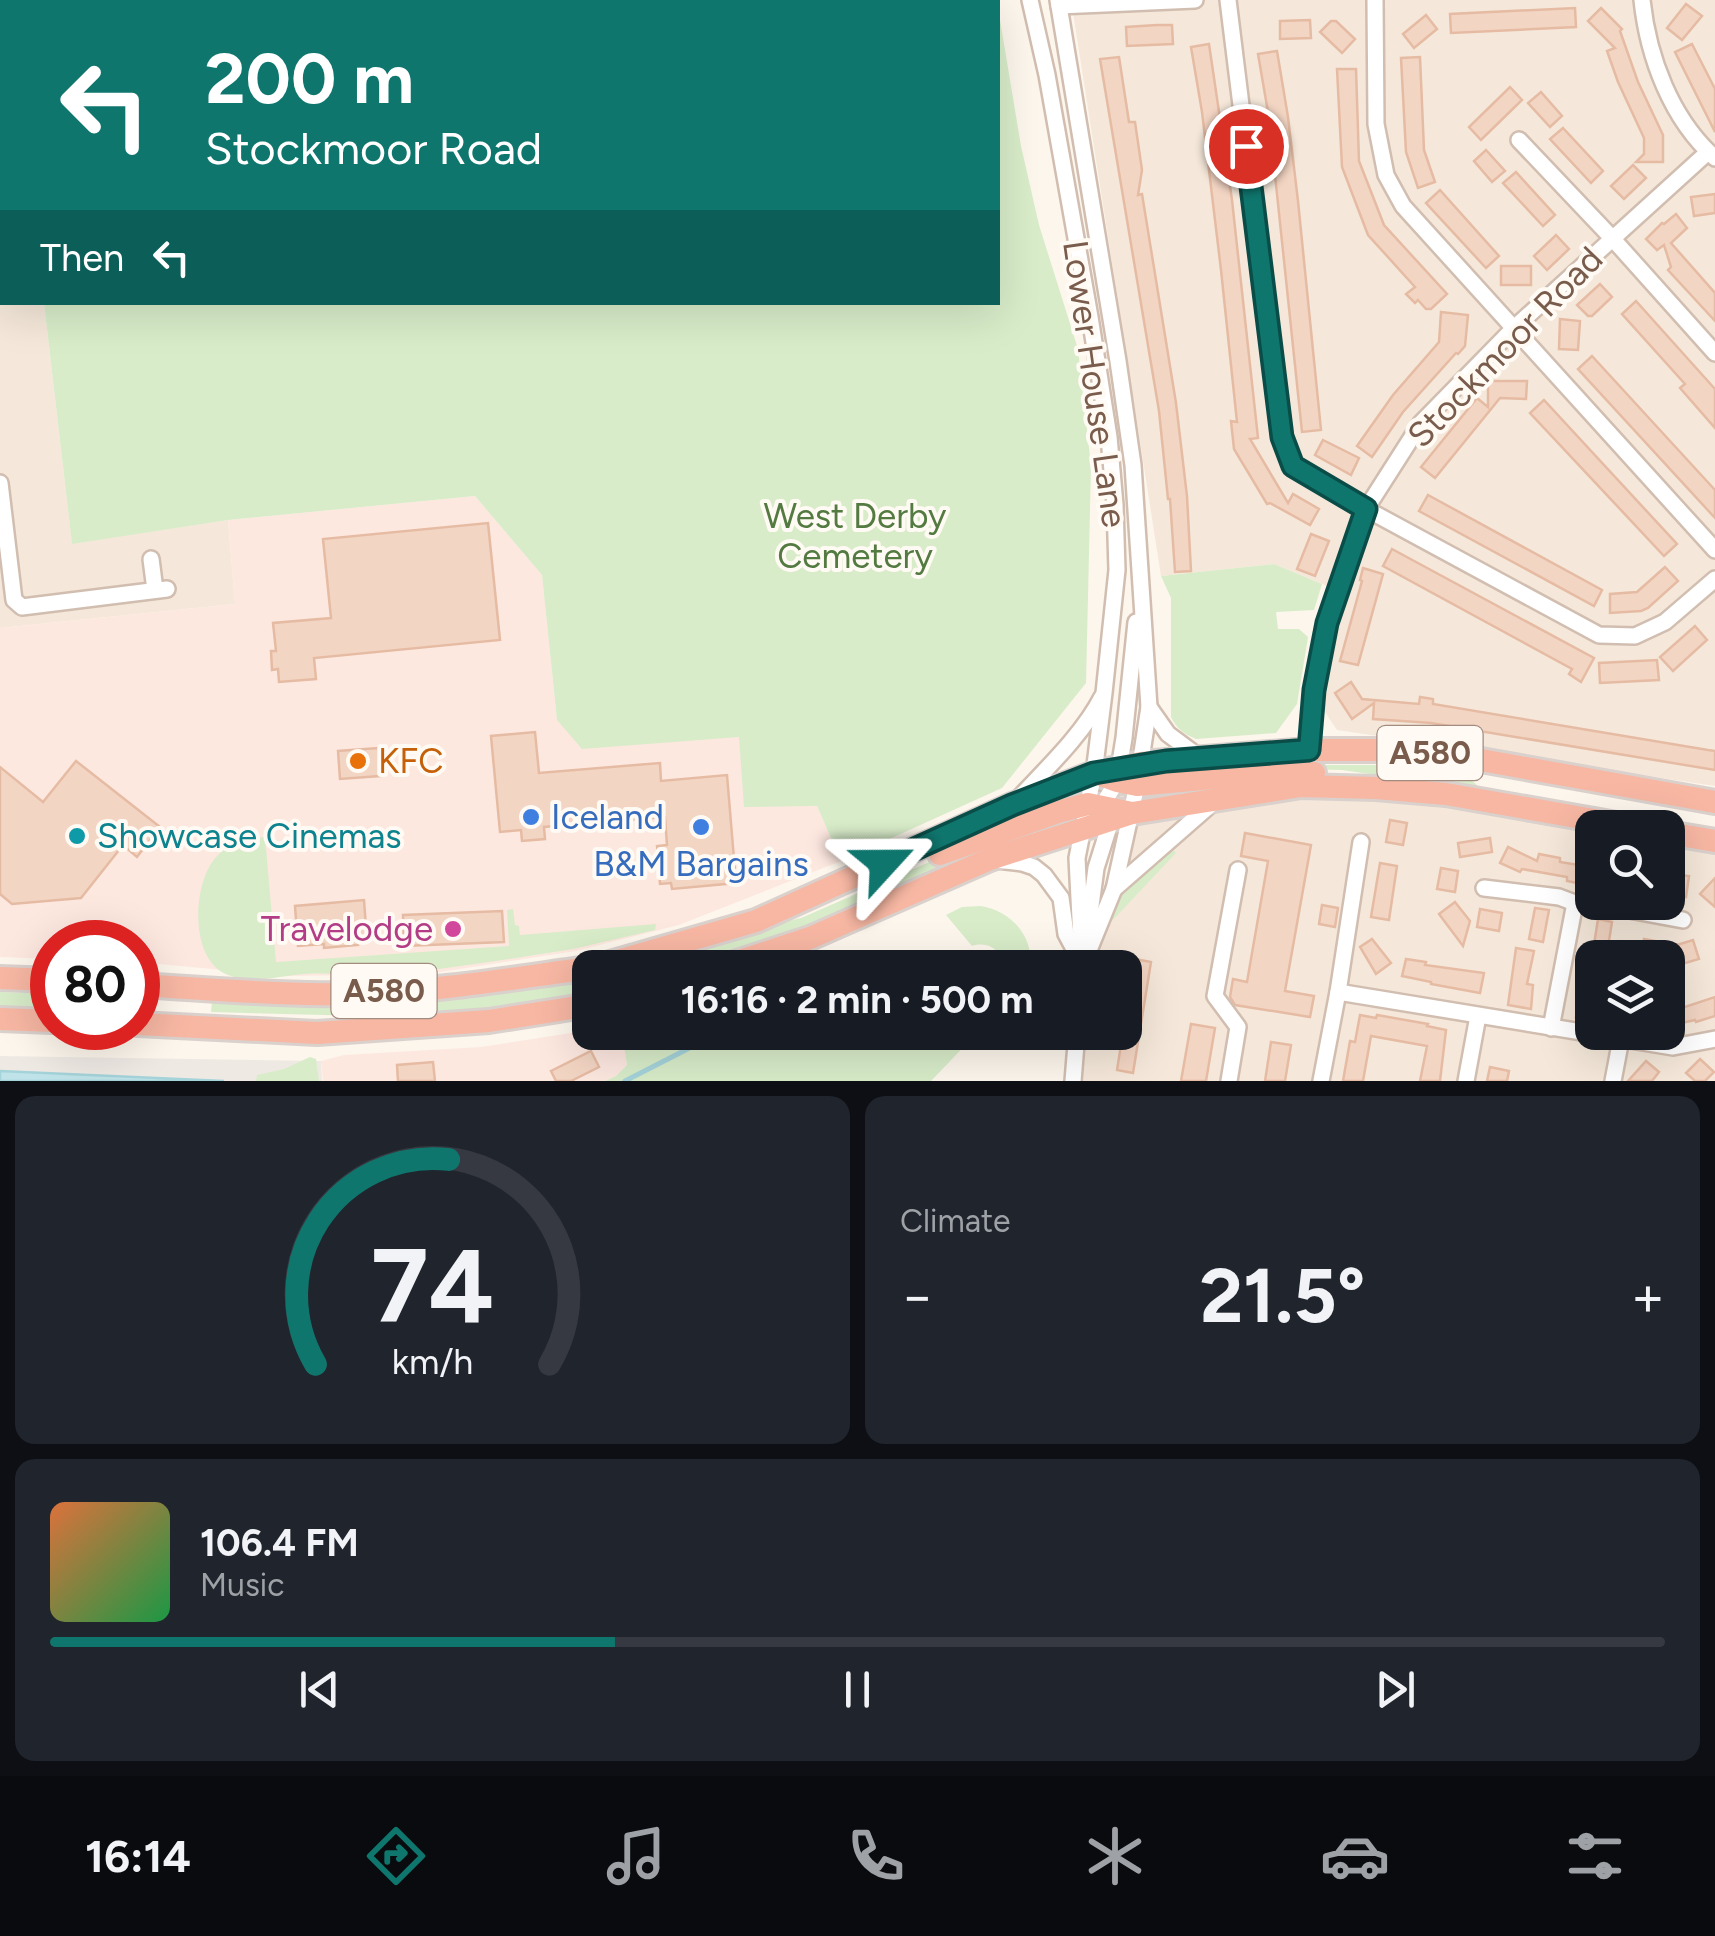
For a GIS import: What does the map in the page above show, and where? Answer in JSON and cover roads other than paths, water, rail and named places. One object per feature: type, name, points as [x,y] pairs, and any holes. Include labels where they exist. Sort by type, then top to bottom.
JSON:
[{"type":"highway","name":"A580","points":[[1128,776],[1199,757],[1309,750],[1392,750],[1481,760],[1715,802]]},
{"type":"highway","points":[[1094,773],[1128,776],[1313,772],[1376,788]]},
{"type":"highway","name":"A580","points":[[655,950],[756,921],[1012,805],[1094,773]]},
{"type":"highway","name":"A580","points":[[774,950],[810,938],[990,859],[1081,829],[1110,810],[1301,786],[1446,794],[1575,817]]},
{"type":"highway","points":[[756,921],[812,912],[952,848],[1061,811],[1110,810]]},
{"type":"highway","points":[[1685,835],[1715,841]]},
{"type":"highway","name":"A580","points":[[160,986],[361,994],[572,971]]},
{"type":"highway","points":[[0,978],[30,979]]},
{"type":"highway","name":"A580","points":[[160,1025],[317,1033],[489,1021],[572,1008]]},
{"type":"highway","points":[[0,1019],[30,1020]]},
{"type":"street","name":"Lower House Lane","points":[[1030,0],[1047,75],[1109,438],[1117,570],[1094,773],[1110,810]]},
{"type":"street","points":[[1058,3],[1195,0]]},
{"type":"street","points":[[1228,0],[1282,437],[1293,466],[1599,635],[1635,636],[1665,622],[1715,579]]},
{"type":"street","points":[[1375,0],[1376,124],[1386,175],[1403,206],[1715,550]]},
{"type":"street","points":[[1642,0],[1659,75],[1682,118],[1711,155]]},
{"type":"street","name":"Lower House Lane","points":[[1058,3],[1133,464],[1141,575],[1149,707],[1128,776],[1110,810]]},
{"type":"street","points":[[1519,140],[1715,352]]},
{"type":"street","name":"Stockmoor Road","points":[[1309,750],[1314,690],[1327,623],[1366,509],[1421,423],[1513,329],[1612,238],[1711,155]]},
{"type":"street","points":[[0,483],[14,600],[22,607],[161,589],[151,559]]},
{"type":"street","points":[[1085,950],[1096,868],[1110,810],[1128,776],[1124,738],[1141,575]]},
{"type":"street","points":[[1012,805],[1058,756],[1104,693]]},
{"type":"street","points":[[1149,707],[1168,734],[1199,757]]},
{"type":"street","points":[[1114,889],[1217,799]]},
{"type":"street","points":[[1089,950],[1114,889],[1110,810]]},
{"type":"street","points":[[1081,829],[1077,858],[1082,950]]},
{"type":"street","points":[[1322,1081],[1361,842]]},
{"type":"street","points":[[990,859],[1022,863],[1044,876],[1061,898],[1066,934],[1074,950]]},
{"type":"street","points":[[1229,1081],[1238,1027],[1214,996],[1238,870]]},
{"type":"street","points":[[1484,888],[1559,897],[1575,903]]},
{"type":"street","points":[[1550,1028],[1575,908]]},
{"type":"street","points":[[1338,992],[1575,1032]]},
{"type":"street","points":[[1466,1081],[1478,1016]]},
{"type":"street","points":[[1685,1044],[1715,1038]]},
{"type":"street","points":[[1076,1081],[1077,1050]]},
{"type":"street","points":[[1613,1081],[1619,1050]]},
{"type":"water","points":[[0,1071],[224,1081],[0,1081]]},
{"type":"waterway","points":[[625,1081],[686,1050]]},
{"type":"place","name":"KFC","points":[[358,761]]},
{"type":"place","name":"Iceland","points":[[531,817]]},
{"type":"place","name":"B&M Bargains","points":[[701,827]]},
{"type":"place","name":"Showcase Cinemas","points":[[77,836]]},
{"type":"place","name":"Travelodge","points":[[453,929]]},
{"type":"park label","name":"West Derby Cemetery","points":[[855,536]]}]
